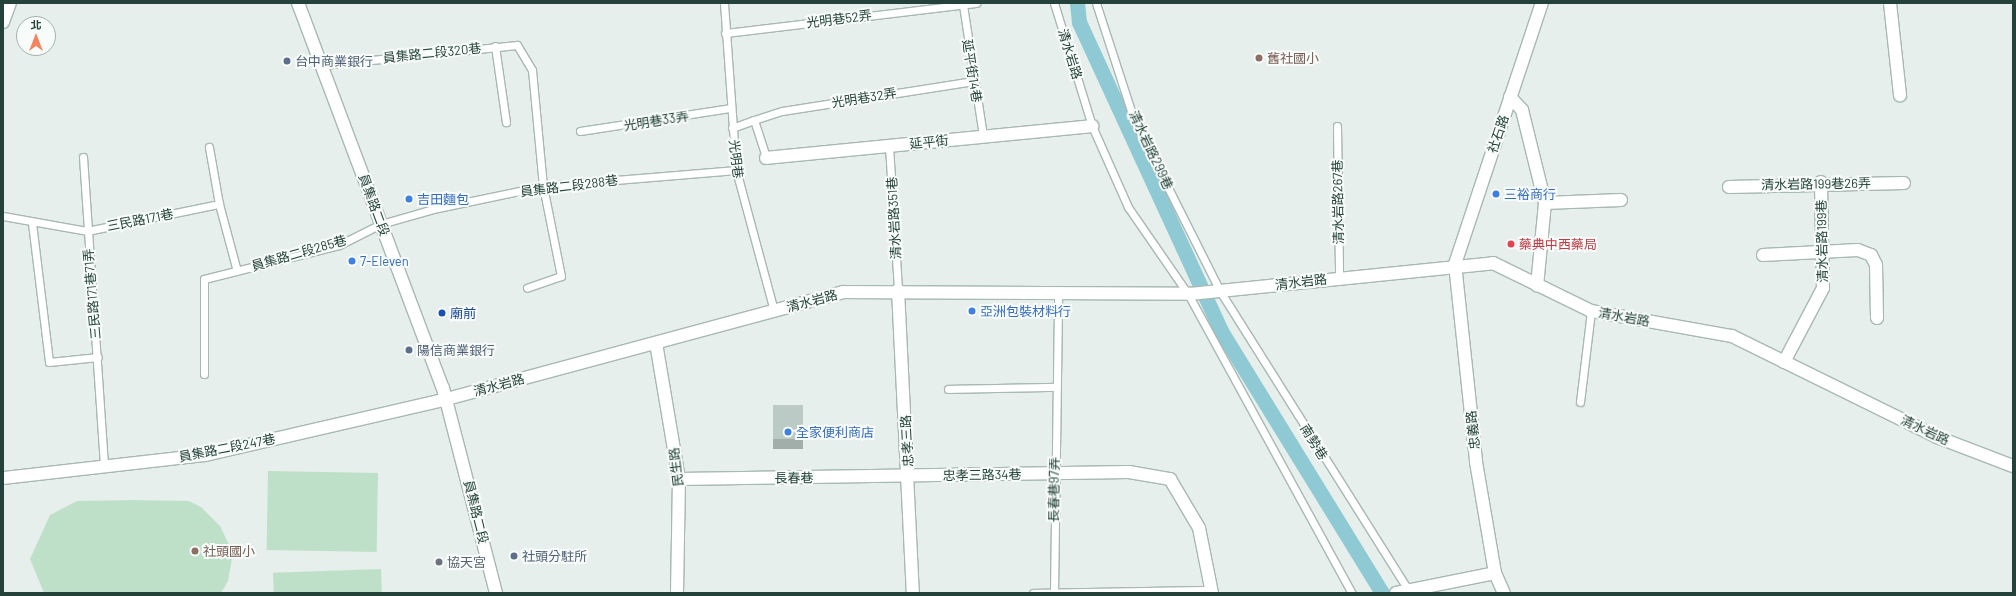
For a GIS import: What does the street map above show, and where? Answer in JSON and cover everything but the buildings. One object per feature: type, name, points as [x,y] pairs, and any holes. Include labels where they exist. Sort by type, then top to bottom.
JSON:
[{"type":"street","points":[[3,22],[10,3]]},
{"type":"street","name":"員集路二段","points":[[298,3],[323,65],[447,399],[496,593]]},
{"type":"street","name":"社石路","points":[[1454,264],[1542,3]]},
{"type":"street","points":[[1890,3],[1900,95]]},
{"type":"street","points":[[1510,97],[1522,110],[1545,203],[1537,286]]},
{"type":"street","name":"延平街","points":[[766,158],[1092,126]]},
{"type":"street","name":"清水岩路199巷26弄","points":[[1729,187],[1821,182],[1904,183]]},
{"type":"street","name":"清水岩路199巷","points":[[1784,362],[1823,288],[1821,182]]},
{"type":"street","points":[[1545,203],[1621,200]]},
{"type":"street","points":[[1763,255],[1858,250],[1871,255],[1876,264],[1877,318]]},
{"type":"street","name":"清水岩路","points":[[447,399],[843,292],[898,290],[1189,294],[1454,264],[1492,263],[1591,311],[1732,336],[1937,437],[2013,466]]},
{"type":"street","name":"忠義路","points":[[1454,264],[1476,462],[1495,573],[1504,593]]},
{"type":"street","name":"忠孝三路","points":[[898,290],[909,476],[913,593]]},
{"type":"street","name":"民生路","points":[[656,343],[680,479],[677,593]]},
{"type":"street","name":"員集路二段247巷","points":[[3,478],[205,455],[447,399]]},
{"type":"street","name":"忠孝三路34巷","points":[[909,476],[1129,472],[1170,479],[1199,528],[1212,591]]},
{"type":"street","name":"長春巷","points":[[680,479],[909,476]]},
{"type":"street","points":[[1405,592],[1495,573]]},
{"type":"lane","name":"光明巷","points":[[724,3],[736,170],[774,311]]},
{"type":"lane","name":"光明巷52弄","points":[[725,33],[976,3]]},
{"type":"lane","name":"清水岩路","points":[[1054,3],[1092,126],[1128,207],[1189,294],[1352,593]]},
{"type":"lane","name":"清水岩路299巷","points":[[1096,3],[1134,120],[1219,291]]},
{"type":"lane","name":"延平街14巷","points":[[963,5],[983,136]]},
{"type":"lane","name":"員集路二段320巷","points":[[323,65],[516,45],[532,70],[543,186]]},
{"type":"lane","points":[[495,46],[506,122]]},
{"type":"lane","name":"光明巷32弄","points":[[732,128],[782,111],[974,81]]},
{"type":"lane","name":"光明巷33弄","points":[[580,130],[731,108]]},
{"type":"lane","points":[[754,120],[766,158]]},
{"type":"lane","name":"清水岩路267巷","points":[[1337,126],[1340,278]]},
{"type":"lane","name":"清水岩路351巷","points":[[890,146],[898,290]]},
{"type":"lane","points":[[209,147],[219,204],[237,270]]},
{"type":"lane","name":"三民路171巷71弄","points":[[84,157],[87,231],[98,357],[104,467]]},
{"type":"lane","name":"員集路二段288巷","points":[[381,224],[433,209],[543,186],[736,170]]},
{"type":"lane","points":[[527,288],[561,276],[543,186]]},
{"type":"lane","name":"三民路171巷","points":[[3,216],[87,231],[219,204]]},
{"type":"lane","points":[[32,222],[49,362],[98,357]]},
{"type":"lane","name":"員集路二段285巷","points":[[204,374],[204,279],[339,245],[381,224]]},
{"type":"lane","name":"南勢巷","points":[[1219,291],[1405,592]]},
{"type":"lane","name":"長春巷97弄","points":[[1054,592],[1054,474],[1058,292]]},
{"type":"lane","points":[[1580,402],[1591,311]]},
{"type":"lane","points":[[948,389],[1056,387]]},
{"type":"lane","points":[[1033,593],[1212,591]]},
{"type":"green space","points":[[268,471],[378,473],[377,552],[267,550]]},
{"type":"green space","points":[[77,501],[189,501],[201,507],[220,526],[233,553],[228,581],[221,593],[44,593],[30,559],[50,515]]},
{"type":"green space","points":[[381,569],[382,593],[274,593],[273,573]]},
{"type":"waterway","points":[[1077,3],[1079,22],[1221,331],[1382,593]]},
{"type":"place","name":"舊社國小","points":[[1259,58]]},
{"type":"place","name":"台中商業銀行","points":[[287,61]]},
{"type":"place","name":"三裕商行","points":[[1496,194]]},
{"type":"place","name":"吉田麵包","points":[[409,199]]},
{"type":"place","name":"藥典中西藥局","points":[[1511,244]]},
{"type":"place","name":"7-Eleven","points":[[352,261]]},
{"type":"place","name":"亞洲包裝材料行","points":[[972,311]]},
{"type":"place","name":"廟前","points":[[442,313]]},
{"type":"place","name":"陽信商業銀行","points":[[409,350]]},
{"type":"place","name":"全家便利商店","points":[[788,432]]},
{"type":"place","name":"社頭國小","points":[[195,551]]},
{"type":"place","name":"社頭分駐所","points":[[514,556]]},
{"type":"place","name":"協天宮","points":[[439,562]]}]
